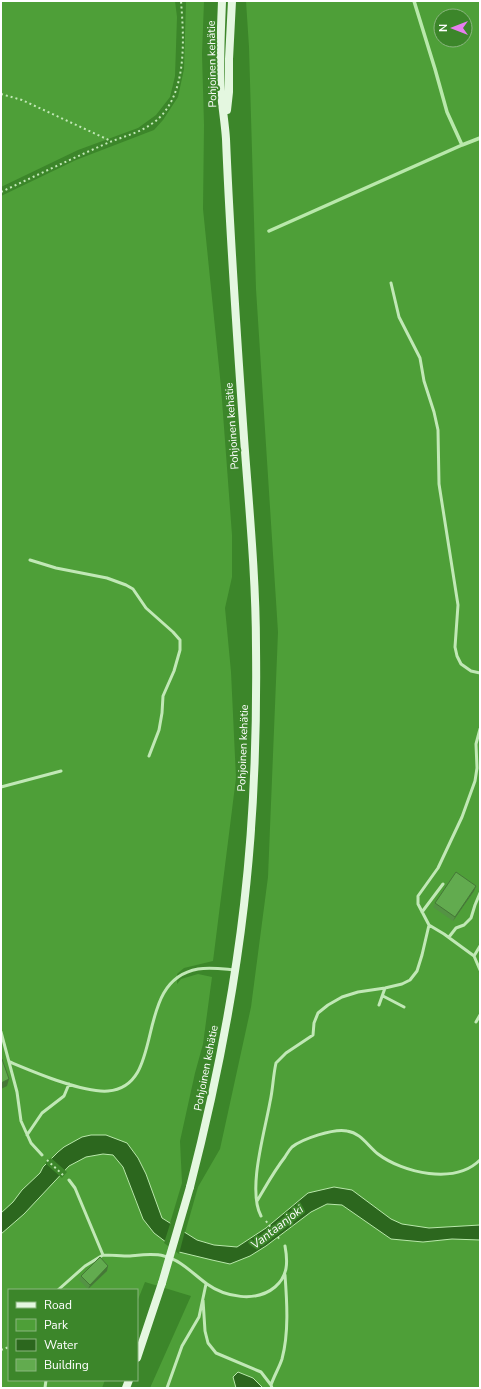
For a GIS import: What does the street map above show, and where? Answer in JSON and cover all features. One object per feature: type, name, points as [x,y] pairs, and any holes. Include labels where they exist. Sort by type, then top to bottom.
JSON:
[{"type":"main road","name":"Pohjoinen kehätie","points":[[138,1355],[162,1283],[205,1129],[219,1062],[235,970],[244,905],[252,816],[256,742],[256,646],[249,506],[231,247],[225,127],[221,89],[222,1]]},
{"type":"main road","name":"Pohjoinen kehätie","points":[[225,127],[229,92],[232,1]]},
{"type":"lane","points":[[391,283],[399,317],[420,358],[424,381],[438,430],[439,484],[458,605],[455,647],[457,656],[461,664],[480,673]]},
{"type":"lane","points":[[30,560],[56,568],[111,579],[126,584],[133,589],[146,608],[180,640],[180,650],[174,671],[163,696],[159,730],[149,756]]},
{"type":"lane","points":[[480,729],[476,744],[477,768],[475,781],[462,817],[449,848],[438,868],[418,896],[418,904],[429,925],[449,937],[474,956],[480,970]]},
{"type":"lane","points":[[1,787],[61,771]]},
{"type":"lane","points":[[422,912],[443,884]]},
{"type":"lane","points":[[449,937],[456,928],[464,925],[472,918],[474,905],[480,893]]},
{"type":"lane","points":[[261,1216],[258,1210],[255,1182],[272,1094],[276,1063],[286,1053],[313,1035],[314,1023],[318,1013],[328,1005],[342,997],[358,992],[385,988],[402,984],[410,980],[417,971],[429,925]]},
{"type":"lane","points":[[474,956],[480,946]]},
{"type":"lane","points":[[10,1062],[69,1084],[94,1090],[110,1091],[129,1084],[137,1075],[143,1061],[155,1014],[161,998],[170,984],[178,977],[198,969],[213,968],[235,970]]},
{"type":"lane","points":[[380,1005],[385,988]]},
{"type":"lane","points":[[382,996],[394,1000],[404,1007]]},
{"type":"lane","points":[[476,1022],[480,1015]]},
{"type":"lane","points":[[1,1032],[17,1092],[21,1121],[31,1143],[42,1155]]},
{"type":"lane","points":[[27,1135],[42,1113],[64,1096],[69,1084]]},
{"type":"lane","points":[[257,1201],[272,1174],[292,1148],[306,1140],[336,1130],[346,1130],[355,1133],[365,1140],[378,1153],[392,1162],[416,1171],[439,1175],[452,1174],[465,1170],[480,1160]]},
{"type":"lane","points":[[69,1180],[75,1188],[103,1255]]},
{"type":"lane","points":[[272,1386],[284,1350],[286,1311],[285,1275],[288,1259],[285,1246]]},
{"type":"lane","points":[[59,1289],[85,1266],[103,1255],[163,1256],[182,1264],[213,1288],[232,1295],[253,1297],[263,1295],[272,1290],[285,1275]]},
{"type":"lane","points":[[167,1388],[182,1346],[200,1317],[206,1284]]},
{"type":"lane","points":[[203,1300],[205,1331],[208,1343],[216,1353],[261,1372],[272,1386]]},
{"type":"path","points":[[1,192],[112,141],[139,132],[154,123],[163,114],[170,104],[178,86],[182,62],[181,1]]},
{"type":"path","points":[[1,94],[22,100],[112,141]]},
{"type":"path","points":[[42,1155],[69,1180]]},
{"type":"path","points":[[261,1216],[285,1246]]},
{"type":"green space","points":[[1,1],[175,1],[177,17],[175,76],[170,97],[156,115],[138,128],[78,150],[1,187]]},
{"type":"green space","points":[[186,1],[204,1],[202,54],[204,125],[203,209],[221,387],[232,535],[232,577],[225,608],[231,672],[236,778],[213,961],[184,968],[177,974],[177,984],[181,979],[198,974],[212,977],[203,1044],[180,1141],[182,1183],[170,1223],[162,1218],[158,1211],[146,1174],[138,1158],[123,1167],[136,1202],[154,1233],[215,1245],[197,1240],[185,1233],[198,1187],[220,1149],[251,1007],[268,877],[278,632],[256,289],[249,47],[246,1],[480,1],[480,1388],[150,1388],[191,1296],[145,1282],[138,1300],[138,1289],[8,1289],[8,1381],[105,1381],[102,1388],[1,1388],[1,196],[76,160],[154,130],[163,120],[178,97],[184,69]]},
{"type":"water","name":"Vantaanjoki","points":[[91,1135],[106,1135],[127,1143],[138,1158],[146,1174],[162,1218],[197,1240],[214,1245],[237,1247],[266,1228],[308,1193],[334,1187],[352,1190],[391,1219],[402,1224],[429,1228],[480,1225],[480,1240],[452,1239],[423,1242],[391,1239],[342,1205],[327,1204],[311,1212],[266,1246],[250,1256],[230,1264],[212,1260],[179,1252],[154,1233],[143,1219],[123,1167],[113,1155],[103,1154],[86,1157],[69,1166],[24,1214],[1,1234],[1,1213],[13,1202],[22,1190],[40,1173],[43,1167],[58,1152],[82,1137]]},
{"type":"water","points":[[238,1372],[253,1378],[263,1388],[236,1388],[233,1377]]},
{"type":"pier","points":[[51,1158],[67,1172],[62,1178],[45,1163]]},
{"type":"pier","points":[[171,1221],[185,1231],[179,1254],[164,1243]]},
{"type":"building","points":[[456,872],[476,886],[455,917],[435,903]]},
{"type":"building","points":[[2,1059],[9,1079],[1,1083],[1,1060]]},
{"type":"building","points":[[100,1257],[108,1266],[90,1285],[81,1276]]},
{"type":"waterway","points":[[414,1],[447,112],[462,145],[480,138]]},
{"type":"waterway","points":[[269,231],[462,145]]}]
